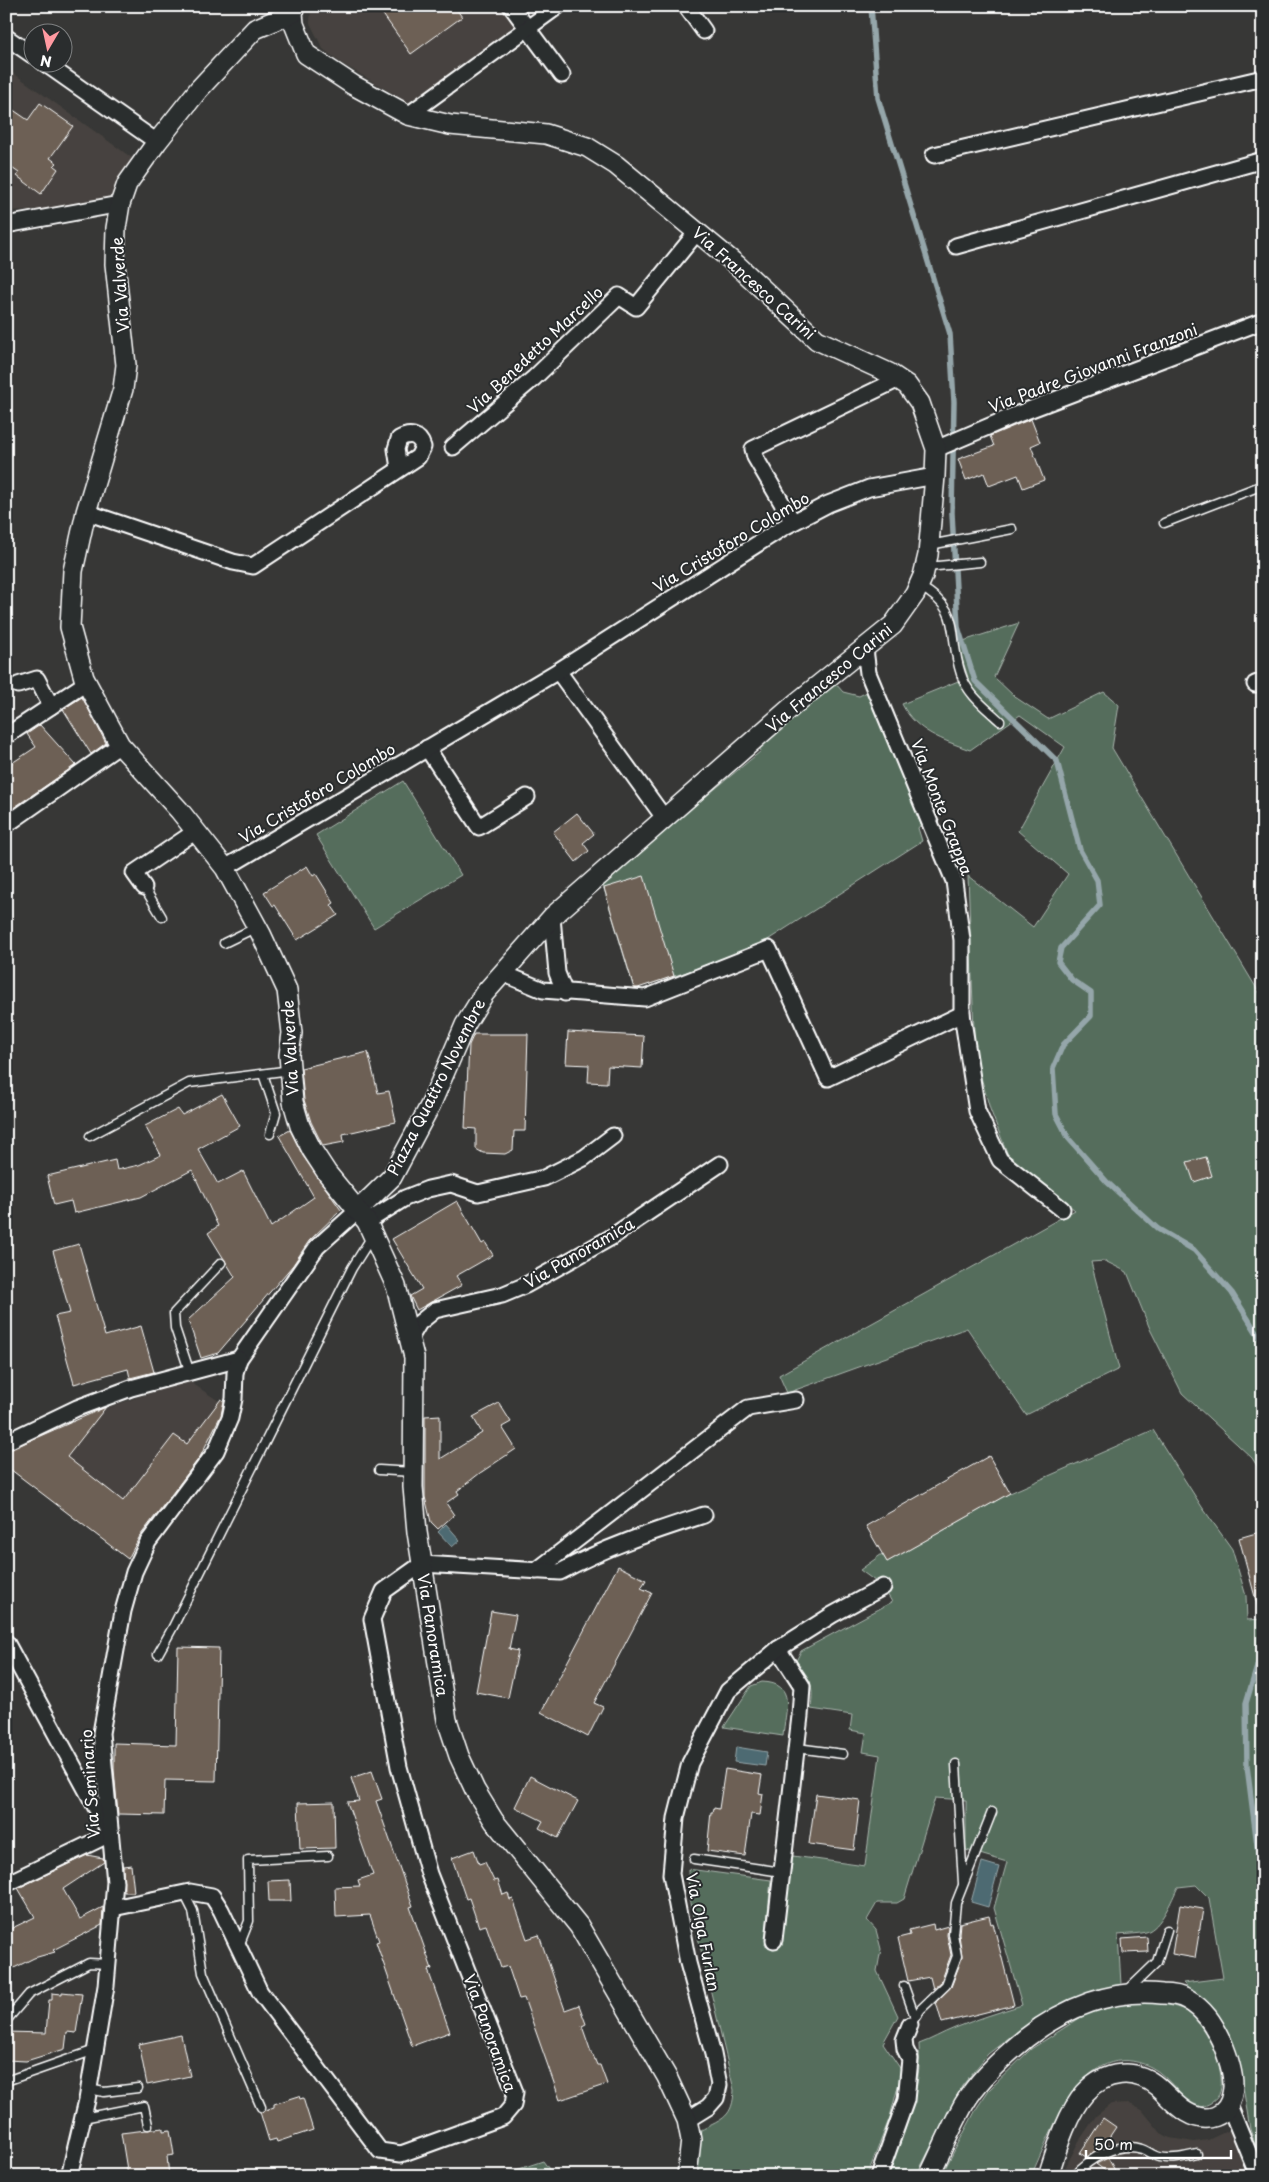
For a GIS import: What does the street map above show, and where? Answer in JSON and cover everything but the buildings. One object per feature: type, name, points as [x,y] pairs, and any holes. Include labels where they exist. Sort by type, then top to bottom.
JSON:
[{"type":"street","points":[[511,6],[562,75]]},
{"type":"street","points":[[408,115],[558,6]]},
{"type":"street","points":[[686,6],[704,31]]},
{"type":"street","name":"Via Francesco Carini","points":[[294,10],[294,24],[306,54],[353,85],[408,115],[450,125],[546,134],[587,147],[616,164],[737,265],[817,340],[889,373],[907,385],[920,403],[939,448],[935,476],[935,544],[933,566],[905,610],[893,625],[794,704],[666,819],[552,917]]},
{"type":"street","name":"Via Valverde","points":[[294,10],[255,29],[199,89],[127,184],[120,204],[116,228],[115,264],[126,366],[123,388],[86,512],[72,570],[70,627],[86,683],[120,746],[196,831],[225,868],[256,927],[287,990],[292,1033],[290,1055],[293,1102],[300,1126],[312,1150],[366,1222]]},
{"type":"street","points":[[6,37],[22,49]]},
{"type":"street","points":[[57,72],[157,142]]},
{"type":"street","points":[[934,155],[1263,78]]},
{"type":"street","points":[[956,246],[1263,160]]},
{"type":"street","points":[[6,225],[120,204]]},
{"type":"street","name":"Via Benedetto Marcello","points":[[453,447],[534,378],[619,296],[636,307],[697,232]]},
{"type":"street","name":"Via Padre Giovanni Franzoni","points":[[939,448],[967,435],[1263,321]]},
{"type":"street","points":[[793,522],[755,457],[753,449],[899,380]]},
{"type":"street","points":[[86,512],[233,562],[253,566],[399,468]]},
{"type":"street","name":"Via Cristoforo Colombo","points":[[225,868],[558,671],[793,522],[828,504],[869,488],[935,476]]},
{"type":"street","name":"Via Monte Grappa","points":[[865,649],[868,673],[954,880],[962,940],[962,1014],[977,1111],[1000,1160],[1062,1210]]},
{"type":"street","points":[[558,671],[666,819]]},
{"type":"street","points":[[12,688],[37,679],[51,706]]},
{"type":"street","points":[[6,736],[86,683]]},
{"type":"street","points":[[6,825],[120,746]]},
{"type":"street","points":[[427,748],[479,827],[528,797]]},
{"type":"street","points":[[144,887],[134,872],[196,831]]},
{"type":"street","points":[[552,917],[557,973],[565,993]]},
{"type":"street","name":"Piazza Quattro Novembre","points":[[366,1222],[431,1104],[465,1024],[484,994],[552,917]]},
{"type":"street","points":[[502,973],[543,990],[644,998],[769,949],[828,1078],[962,1014]]},
{"type":"street","name":"Piazza Quattro Novembre","points":[[366,1222],[405,1198],[428,1189],[451,1184],[478,1193],[544,1178],[584,1158],[613,1136]]},
{"type":"street","name":"Via Panoramica","points":[[409,1340],[419,1323],[435,1310],[502,1295],[526,1285],[610,1238],[720,1164]]},
{"type":"street","points":[[6,1442],[78,1408],[131,1388],[239,1359],[317,1247],[366,1222]]},
{"type":"street","name":"Via Panoramica","points":[[366,1222],[396,1286],[414,1357],[413,1472],[417,1532],[448,1720],[459,1756],[475,1790],[494,1821],[579,1926],[666,2077],[687,2120],[691,2140],[687,2176]]},
{"type":"street","name":"Via Seminario","points":[[69,2176],[89,2089],[108,1964],[113,1908],[115,1882],[100,1718],[113,1639],[134,1572],[148,1542],[216,1451],[230,1418],[239,1359]]},
{"type":"street","points":[[536,1570],[748,1408],[796,1400]]},
{"type":"street","name":"Via Panoramica","points":[[113,1908],[184,1893],[201,1893],[212,1896],[221,1910],[260,1992],[380,2151],[401,2154],[503,2116],[513,2105],[515,2092],[428,1874],[399,1767],[372,1619],[384,1591],[422,1564],[560,1572],[578,1562],[647,1534],[704,1515]]},
{"type":"street","name":"Via Olga Furlan","points":[[687,2120],[716,2098],[718,2085],[713,2054],[688,1963],[671,1874],[676,1818],[690,1763],[728,1691],[778,1649],[884,1587]]},
{"type":"street","points":[[6,1642],[110,1834],[6,1884]]},
{"type":"street","points":[[774,1940],[802,1686],[778,1649]]},
{"type":"street","points":[[929,2176],[964,2103],[978,2086],[1025,2039],[1056,2017],[1096,2000],[1124,1994],[1154,1993],[1173,1995],[1187,1999],[1203,2011],[1215,2026],[1223,2044],[1233,2081],[1233,2093],[1229,2105],[1222,2114],[1212,2118],[1198,2117],[1186,2112],[1157,2086],[1142,2076],[1128,2073],[1114,2075],[1097,2082],[1084,2094],[1073,2111],[1048,2176]]},
{"type":"street","points":[[879,2176],[906,2100],[910,2059],[904,2050],[904,2040],[913,2021]]},
{"type":"street","points":[[1229,2105],[1258,2176]]},
{"type":"lane","points":[[1164,523],[1263,486]]},
{"type":"lane","points":[[935,544],[1012,529]]},
{"type":"lane","points":[[933,566],[980,562]]},
{"type":"lane","points":[[919,586],[943,603],[951,618],[954,646],[961,675],[970,692],[1000,721]]},
{"type":"lane","points":[[144,887],[162,917]]},
{"type":"lane","points":[[224,943],[256,927]]},
{"type":"lane","points":[[90,1136],[189,1083],[291,1070]]},
{"type":"lane","points":[[263,1074],[276,1113],[270,1134]]},
{"type":"lane","points":[[158,1654],[352,1268],[366,1222]]},
{"type":"lane","points":[[190,1373],[175,1328],[174,1314],[221,1263]]},
{"type":"lane","points":[[379,1470],[413,1472]]},
{"type":"lane","points":[[796,1748],[843,1754]]},
{"type":"lane","points":[[956,1764],[963,1885]]},
{"type":"lane","points":[[913,2021],[921,2009],[946,1985],[957,1956],[953,1934],[956,1903],[992,1812]]},
{"type":"lane","points":[[239,1948],[249,1921],[248,1860],[328,1856]]},
{"type":"lane","points":[[694,1859],[782,1872]]},
{"type":"lane","points":[[184,1893],[192,1911],[203,1973],[261,2107]]},
{"type":"lane","points":[[1124,1994],[1157,1962],[1167,1930]]},
{"type":"lane","points":[[6,2021],[29,1994],[89,1963],[108,1964]]},
{"type":"lane","points":[[904,1986],[913,2021]]},
{"type":"lane","points":[[6,2081],[95,2050]]},
{"type":"lane","points":[[89,2089],[104,2092],[138,2088]]},
{"type":"lane","points":[[83,2118],[144,2106],[148,2125]]},
{"type":"lane","points":[[1074,2176],[1079,2170],[1113,2148],[1140,2148],[1158,2157],[1180,2158],[1198,2154]]},
{"type":"shaded area","points":[[311,6],[500,6],[515,25],[409,103],[341,63],[323,49],[310,23]]},
{"type":"shaded area","points":[[6,68],[132,158],[116,182],[114,200],[50,209],[6,211]]},
{"type":"shaded area","points":[[187,1380],[228,1407],[196,1464],[128,1559],[6,1466],[6,1449],[89,1414]]},
{"type":"shaded area","points":[[1128,2103],[1142,2110],[1161,2133],[1170,2138],[1194,2142],[1208,2140],[1229,2130],[1248,2176],[1061,2176],[1079,2141],[1096,2116],[1111,2104]]},
{"type":"green space","points":[[1019,623],[994,677],[1015,697],[1048,719],[1104,692],[1119,705],[1112,748],[1263,999],[1263,1475],[1252,1458],[1182,1393],[1150,1329],[1127,1272],[1105,1261],[1091,1262],[1119,1369],[1026,1415],[967,1328],[787,1393],[779,1375],[1075,1210],[1008,1155],[990,1109],[975,1056],[968,876],[1033,927],[1068,874],[1018,831],[1065,747],[1020,715],[970,750],[931,734],[915,722],[902,704],[968,677],[957,643]]},
{"type":"green space","points":[[836,684],[843,692],[859,696],[869,691],[922,823],[918,828],[922,841],[749,952],[634,989],[602,882],[761,751],[758,746]]},
{"type":"green space","points":[[403,781],[461,875],[374,928],[316,835]]},
{"type":"green space","points":[[1153,1430],[1202,1507],[1232,1549],[1246,1596],[1247,1620],[1263,1619],[1263,2167],[1250,2129],[1240,2069],[1223,2022],[1183,1983],[1223,1978],[1209,1898],[1196,1885],[1178,1887],[1165,1913],[1151,1929],[1143,1933],[1118,1935],[1121,1984],[1047,2012],[1019,2030],[988,2054],[962,2086],[916,2176],[886,2176],[911,2112],[918,2078],[919,2044],[963,2025],[1022,2005],[994,1908],[1007,1862],[966,1850],[966,1800],[935,1798],[904,1899],[897,1903],[877,1903],[867,1920],[876,1930],[881,1949],[877,1971],[898,2016],[883,2043],[902,2071],[890,2117],[867,2176],[695,2176],[701,2130],[721,2120],[729,2112],[732,2106],[734,2090],[689,1899],[688,1869],[771,1880],[765,1945],[780,1947],[793,1856],[865,1866],[880,1755],[863,1752],[866,1733],[850,1730],[852,1715],[811,1709],[812,1688],[805,1673],[796,1661],[801,1651],[892,1602],[883,1587],[860,1570],[882,1554],[887,1562],[1010,1493]]},
{"type":"green space","points":[[762,1682],[780,1687],[785,1693],[786,1708],[783,1736],[724,1727],[751,1686]]},
{"type":"green space","points":[[1150,2002],[1184,2010],[1199,2024],[1205,2033],[1216,2056],[1221,2078],[1219,2095],[1214,2100],[1201,2107],[1193,2104],[1164,2076],[1151,2067],[1127,2061],[1107,2064],[1089,2076],[1073,2093],[1060,2113],[1031,2176],[941,2176],[978,2106],[989,2090],[1031,2049],[1086,2014],[1125,2003]]},
{"type":"green space","points":[[543,2161],[554,2176],[498,2176]]},
{"type":"water","points":[[446,1524],[460,1540],[452,1547],[438,1532]]},
{"type":"water","points":[[736,1747],[767,1752],[765,1766],[734,1762]]},
{"type":"water","points":[[982,1862],[999,1867],[988,1907],[971,1902]]},
{"type":"waterway","points":[[871,6],[878,98],[950,334],[954,402],[952,513],[958,627],[975,681],[1057,761],[1080,850],[1097,880],[1100,905],[1061,948],[1058,962],[1072,980],[1091,993],[1091,1016],[1063,1045],[1053,1068],[1056,1114],[1069,1139],[1107,1182],[1158,1229],[1194,1250],[1232,1293],[1263,1343]]},
{"type":"waterway","points":[[1263,1647],[1246,1703],[1247,1766],[1263,1892]]}]
